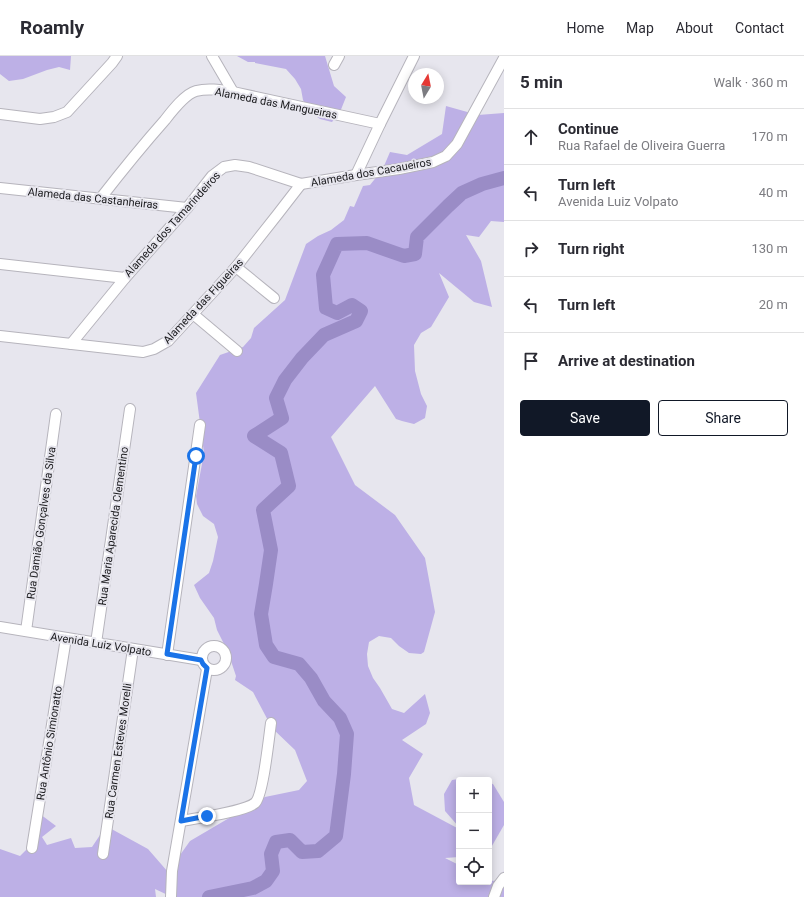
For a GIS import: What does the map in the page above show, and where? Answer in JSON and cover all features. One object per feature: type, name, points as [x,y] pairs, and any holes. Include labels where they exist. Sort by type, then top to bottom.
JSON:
[{"type":"street","points":[[0,114],[40,119],[54,118],[66,112],[117,56]]},
{"type":"street","points":[[212,56],[232,92]]},
{"type":"street","points":[[356,174],[414,56]]},
{"type":"street","name":"Alameda dos Cacaueiros","points":[[301,184],[356,174],[399,169],[433,162],[446,156],[457,144],[504,58]]},
{"type":"street","name":"Alameda das Mangueiras","points":[[100,199],[143,145],[185,98],[195,91],[213,89],[232,92],[380,124]]},
{"type":"street","name":"Alameda dos Tamarindeiros","points":[[71,344],[212,176],[224,167],[235,165],[249,167],[301,184]]},
{"type":"street","name":"Alameda das Figueiras","points":[[0,336],[143,352],[154,350],[168,341],[236,267],[301,184]]},
{"type":"street","name":"Alameda das Castanheiras","points":[[0,188],[186,208]]},
{"type":"street","points":[[0,264],[125,278]]},
{"type":"street","points":[[236,267],[274,298]]},
{"type":"street","points":[[193,314],[237,351]]},
{"type":"street","name":"Rua Maria Aparecida Clementino","points":[[96,643],[130,409]]},
{"type":"street","name":"Rua Damião Gonçalves da Silva","points":[[26,632],[56,414]]},
{"type":"street","points":[[167,654],[200,425]]},
{"type":"street","name":"Avenida Luiz Volpato","points":[[0,627],[167,654],[204,664],[181,821]]},
{"type":"street","name":"Rua Antônio Simionatto","points":[[32,848],[66,638]]},
{"type":"street","name":"Rua Carmen Esteves Morelli","points":[[103,854],[133,649]]},
{"type":"street","points":[[171,893],[172,871],[181,821],[234,811],[248,807],[255,803],[259,797],[262,783],[271,723]]},
{"type":"street","points":[[494,897],[498,886],[504,878]]},
{"type":"shaded area","points":[[0,56],[71,56],[70,70],[59,67],[23,79],[9,81],[0,74]]},
{"type":"shaded area","points":[[237,56],[325,56],[334,86],[346,97],[340,112],[332,122],[320,119],[309,111],[303,100],[301,89],[286,69],[255,62],[248,62]]},
{"type":"shaded area","points":[[446,106],[478,115],[504,113],[504,222],[491,221],[479,237],[466,235],[481,261],[492,307],[474,302],[439,273],[449,297],[431,327],[421,333],[414,345],[415,371],[421,394],[427,406],[425,418],[414,424],[396,419],[375,386],[331,437],[355,485],[395,515],[425,558],[435,612],[424,652],[421,654],[409,653],[391,638],[379,636],[369,642],[367,654],[368,666],[373,678],[392,709],[404,713],[425,694],[430,713],[426,724],[402,740],[423,754],[409,778],[414,805],[456,827],[456,857],[445,858],[456,864],[456,885],[492,885],[492,880],[501,879],[504,871],[504,897],[172,897],[155,889],[156,897],[0,897],[0,849],[20,856],[31,845],[36,811],[56,826],[42,837],[47,845],[71,838],[75,848],[92,847],[106,826],[148,849],[168,872],[190,841],[265,797],[299,790],[307,781],[295,750],[272,728],[253,692],[235,680],[236,676],[228,652],[217,630],[214,618],[200,598],[194,585],[209,573],[218,537],[214,524],[203,516],[197,504],[196,496],[204,453],[196,393],[220,355],[243,347],[251,338],[254,328],[285,300],[306,244],[331,230],[344,220],[350,206],[354,207],[363,186],[370,185],[378,175],[390,152],[407,155],[442,134]]},
{"type":"shaded area","points":[[456,779],[456,824],[445,811],[444,794],[452,780]]},
{"type":"shaded area","points":[[492,784],[504,802],[504,825],[492,846]]},
{"type":"waterway","points":[[209,897],[253,888],[266,881],[273,871],[271,854],[276,842],[290,840],[302,852],[318,851],[336,836],[344,774],[347,734],[340,718],[324,701],[311,678],[299,664],[274,657],[266,645],[261,614],[271,550],[263,510],[289,486],[281,453],[254,436],[282,418],[276,398],[285,380],[302,358],[324,335],[356,321],[361,311],[352,305],[337,313],[326,308],[323,275],[337,244],[367,243],[404,256],[415,254],[417,237],[462,193],[482,184],[504,178]]},
{"type":"route","points":[[196,456],[167,654],[201,660],[207,668],[181,821],[207,816]]}]
